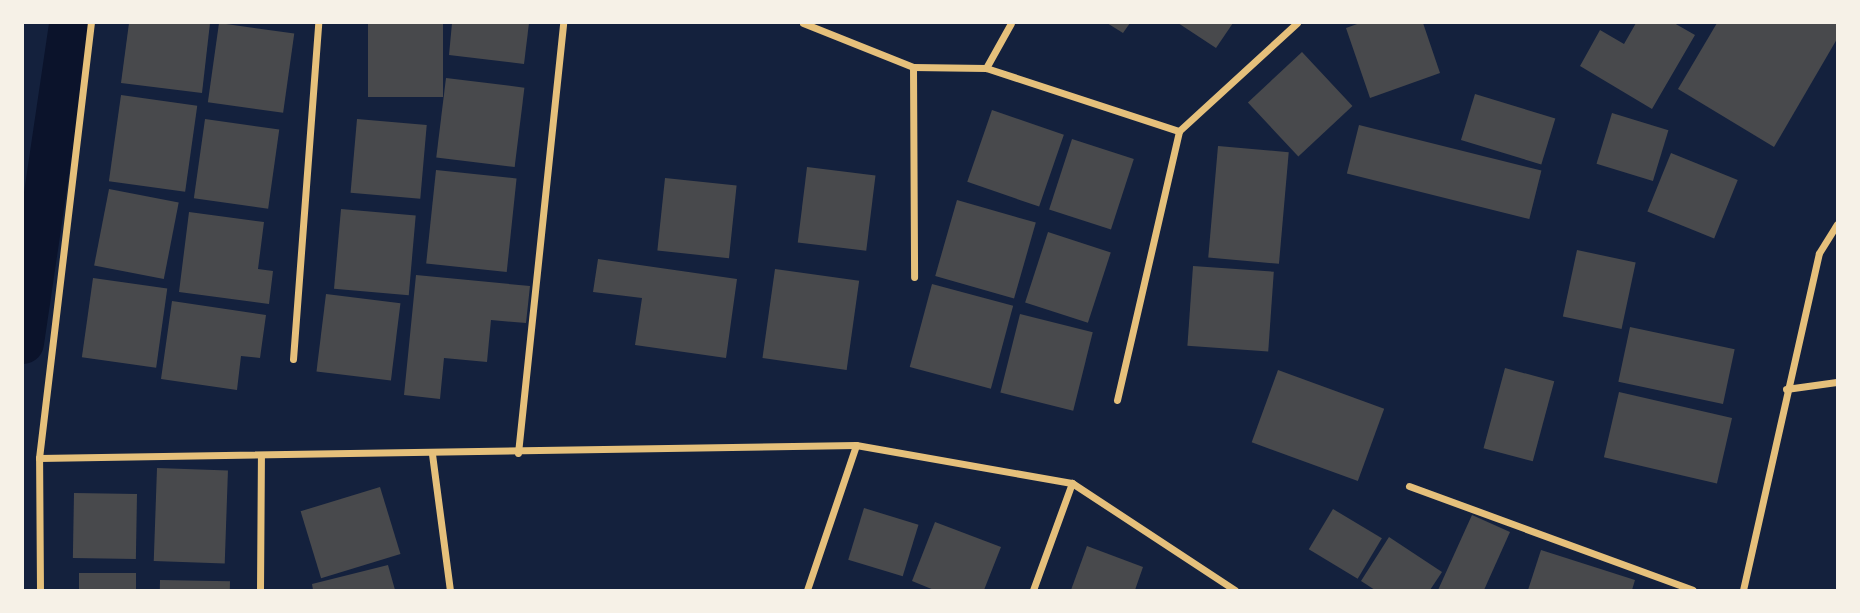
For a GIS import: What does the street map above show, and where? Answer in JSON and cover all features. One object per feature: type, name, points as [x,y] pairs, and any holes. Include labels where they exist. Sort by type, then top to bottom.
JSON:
[{"type":"street","points":[[40,590],[39,458],[91,23]]},
{"type":"street","points":[[293,359],[318,23]]},
{"type":"street","points":[[518,453],[563,23]]},
{"type":"street","points":[[803,23],[913,67],[986,68],[1180,131]]},
{"type":"street","points":[[986,68],[1011,23]]},
{"type":"street","points":[[1117,400],[1180,131],[1297,23]]},
{"type":"street","points":[[913,67],[914,277]]},
{"type":"street","points":[[1743,590],[1786,388],[1819,253],[1837,224]]},
{"type":"street","points":[[1786,388],[1837,382]]},
{"type":"street","points":[[39,458],[518,453],[856,445],[1072,483],[1235,590]]},
{"type":"street","points":[[807,590],[856,445]]},
{"type":"street","points":[[432,454],[450,590]]},
{"type":"street","points":[[260,590],[261,456]]},
{"type":"street","points":[[1033,590],[1072,483]]},
{"type":"street","points":[[1409,486],[1693,590]]},
{"type":"building","points":[[129,23],[210,23],[202,93],[121,83]]},
{"type":"building","points":[[219,23],[294,34],[283,113],[208,102]]},
{"type":"building","points":[[368,23],[443,23],[443,97],[368,97]]},
{"type":"building","points":[[452,23],[529,23],[524,64],[449,55]]},
{"type":"building","points":[[1107,23],[1130,23],[1123,33]]},
{"type":"building","points":[[1178,23],[1233,23],[1216,48]]},
{"type":"building","points":[[1360,23],[1423,23],[1440,73],[1370,98],[1346,28]]},
{"type":"building","points":[[1636,23],[1674,23],[1695,35],[1652,109],[1580,66],[1600,30],[1624,44]]},
{"type":"building","points":[[1717,23],[1837,23],[1837,39],[1774,147],[1678,89]]},
{"type":"building","points":[[1302,52],[1352,106],[1298,157],[1248,102]]},
{"type":"building","points":[[446,78],[524,88],[515,167],[436,157]]},
{"type":"building","points":[[1475,94],[1555,119],[1541,164],[1461,140]]},
{"type":"building","points":[[121,95],[197,106],[185,192],[109,181]]},
{"type":"building","points":[[992,110],[1064,135],[1039,207],[967,182]]},
{"type":"building","points":[[1612,113],[1668,130],[1653,181],[1597,164]]},
{"type":"building","points":[[205,119],[279,129],[268,209],[194,198]]},
{"type":"building","points":[[357,119],[427,125],[420,199],[351,193]]},
{"type":"building","points":[[1359,125],[1541,170],[1529,219],[1347,174]]},
{"type":"building","points":[[1072,139],[1134,159],[1111,229],[1049,209]]},
{"type":"building","points":[[1218,146],[1289,152],[1279,264],[1208,258]]},
{"type":"building","points":[[1671,153],[1738,180],[1714,238],[1647,211]]},
{"type":"building","points":[[807,167],[875,175],[866,251],[798,242]]},
{"type":"building","points":[[436,170],[517,178],[507,272],[426,263]]},
{"type":"building","points":[[665,178],[737,186],[729,258],[657,251]]},
{"type":"building","points":[[109,189],[179,203],[164,279],[94,266]]},
{"type":"building","points":[[957,200],[1036,223],[1014,299],[935,276]]},
{"type":"building","points":[[341,209],[416,216],[409,295],[334,289]]},
{"type":"building","points":[[189,212],[264,222],[258,269],[273,271],[269,304],[179,292]]},
{"type":"building","points":[[1048,232],[1111,252],[1088,323],[1025,302]]},
{"type":"building","points":[[1577,250],[1636,262],[1622,329],[1563,317]]},
{"type":"building","points":[[598,259],[737,279],[726,358],[635,345],[642,298],[593,292]]},
{"type":"building","points":[[1193,266],[1274,272],[1268,351],[1187,346]]},
{"type":"building","points":[[775,269],[859,281],[847,370],[762,358]]},
{"type":"building","points":[[416,275],[530,286],[526,323],[491,320],[487,362],[444,358],[440,399],[404,395]]},
{"type":"building","points":[[93,278],[167,288],[156,368],[82,357]]},
{"type":"building","points":[[932,284],[1013,306],[991,389],[910,367]]},
{"type":"building","points":[[326,294],[400,303],[391,381],[316,371]]},
{"type":"building","points":[[172,301],[266,315],[260,358],[241,356],[237,390],[161,379]]},
{"type":"building","points":[[1020,314],[1093,332],[1073,411],[1000,393]]},
{"type":"building","points":[[1630,327],[1735,349],[1723,404],[1618,382]]},
{"type":"building","points":[[1505,368],[1554,381],[1533,461],[1484,448]]},
{"type":"building","points":[[1278,370],[1384,409],[1358,481],[1252,442]]},
{"type":"building","points":[[1619,392],[1732,418],[1717,483],[1604,457]]},
{"type":"building","points":[[157,468],[228,470],[225,563],[154,561]]},
{"type":"building","points":[[380,487],[400,554],[321,578],[301,511]]},
{"type":"building","points":[[74,493],[137,494],[136,559],[73,558]]},
{"type":"building","points":[[864,508],[919,525],[903,576],[848,560]]},
{"type":"building","points":[[1333,509],[1382,538],[1358,579],[1309,549]]},
{"type":"building","points":[[1472,515],[1510,532],[1484,590],[1438,590]]},
{"type":"building","points":[[935,522],[1001,547],[984,590],[934,590],[912,581]]},
{"type":"building","points":[[1389,537],[1442,572],[1430,590],[1375,590],[1361,581]]},
{"type":"building","points":[[1087,546],[1143,567],[1135,590],[1071,590]]},
{"type":"building","points":[[1541,550],[1635,580],[1632,590],[1528,590]]},
{"type":"building","points":[[388,565],[395,590],[313,590],[312,584]]},
{"type":"building","points":[[79,573],[136,573],[136,590],[79,590]]},
{"type":"building","points":[[160,580],[230,581],[230,590],[160,590]]},
{"type":"waterway","points":[[23,343],[70,23]]}]
